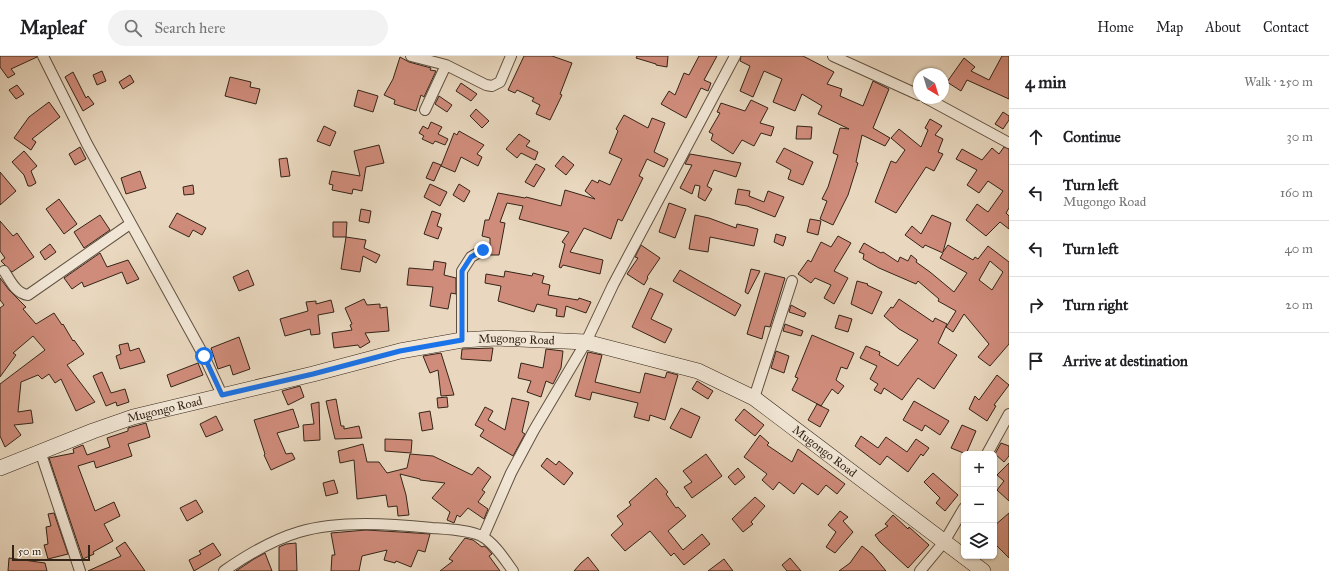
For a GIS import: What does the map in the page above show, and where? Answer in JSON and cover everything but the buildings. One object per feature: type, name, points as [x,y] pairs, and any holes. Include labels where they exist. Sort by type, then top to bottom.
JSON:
[{"type":"street","points":[[43,56],[87,144],[204,356],[222,395]]},
{"type":"street","points":[[416,56],[446,65],[486,85],[492,86],[500,82],[512,56]]},
{"type":"street","points":[[483,537],[511,474],[534,430],[586,342],[613,285],[735,56]]},
{"type":"street","points":[[833,56],[913,92]]},
{"type":"street","points":[[425,110],[446,65]]},
{"type":"street","points":[[937,104],[1009,143]]},
{"type":"street","points":[[4,271],[19,292],[23,295],[28,295],[130,224]]},
{"type":"street","points":[[462,340],[462,271],[471,257],[483,250]]},
{"type":"street","points":[[754,398],[792,281]]},
{"type":"street","name":"Mugongo Road","points":[[0,468],[40,451],[133,417],[313,374],[400,351],[462,340],[504,338],[586,342],[698,371],[754,398],[983,571]]},
{"type":"street","points":[[989,451],[1009,414]]},
{"type":"street","points":[[40,451],[80,571]]},
{"type":"street","points":[[920,571],[944,542],[961,513]]},
{"type":"street","points":[[224,571],[241,559],[299,532],[317,528],[348,525],[410,526],[466,532],[483,537],[497,550],[514,571]]},
{"type":"route","points":[[204,356],[222,395],[313,374],[400,351],[462,340],[462,271],[471,257],[483,250]]}]
